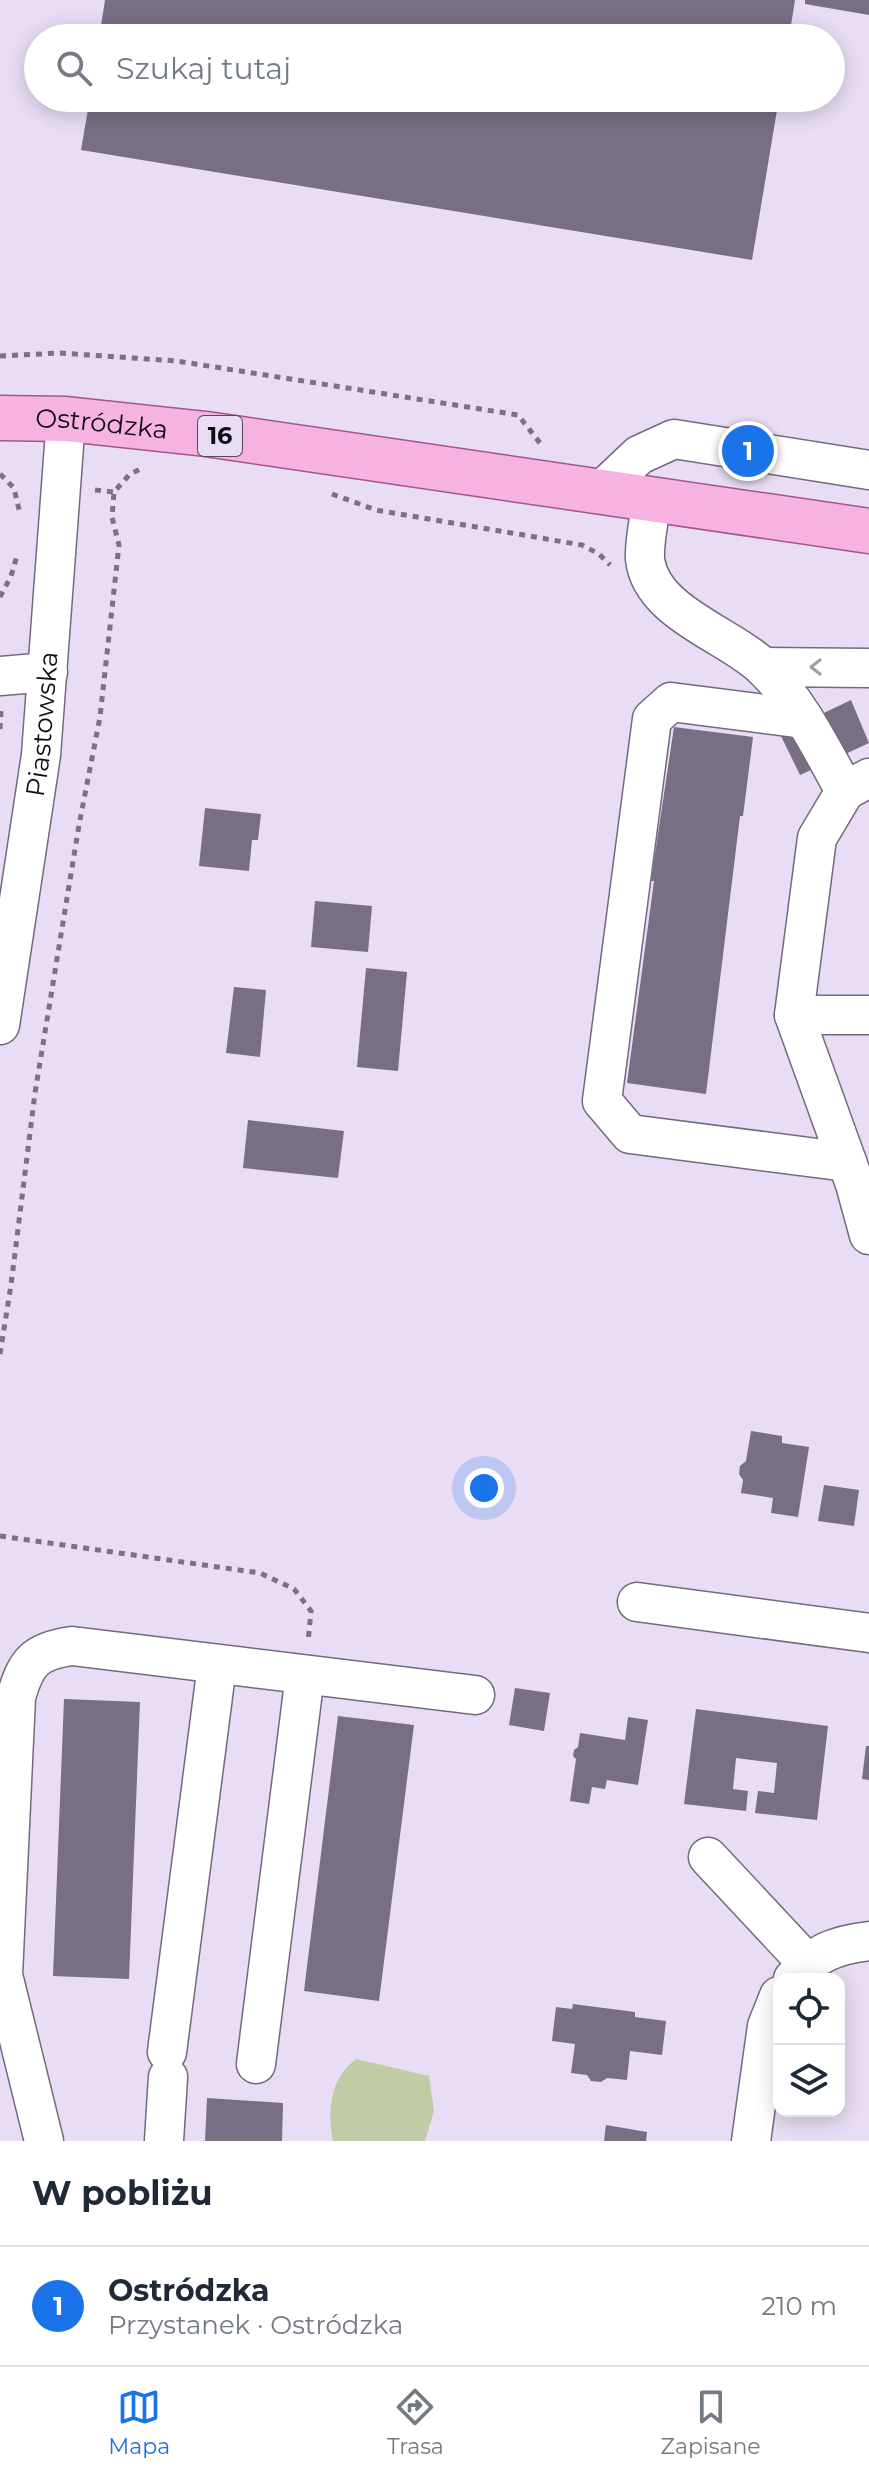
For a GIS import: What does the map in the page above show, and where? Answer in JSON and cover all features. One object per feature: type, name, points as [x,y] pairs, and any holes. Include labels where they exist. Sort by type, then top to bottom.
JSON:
[{"type":"main road","name":"Ostródzka","points":[[0,418],[66,419],[206,434],[869,531]]},
{"type":"street","name":"Piastowska","points":[[0,1025],[41,755],[66,419]]},
{"type":"street","points":[[601,491],[639,455],[674,439],[869,470]]},
{"type":"street","points":[[652,498],[645,557],[649,576],[663,598],[763,667],[857,784],[817,838],[794,1015],[847,1162],[869,1235]]},
{"type":"street","points":[[763,667],[869,668]]},
{"type":"street","points":[[0,676],[48,672]]},
{"type":"street","points":[[804,719],[671,702],[652,719],[602,1101],[630,1134],[847,1162]]},
{"type":"street","points":[[794,1015],[869,1015]]},
{"type":"street","points":[[637,1602],[869,1633]]},
{"type":"street","points":[[44,2141],[3,1975],[16,1697],[21,1678],[32,1660],[47,1650],[72,1646],[475,1695]]},
{"type":"street","points":[[164,2141],[167,2064],[217,1665]]},
{"type":"street","points":[[256,2064],[305,1675]]},
{"type":"street","points":[[708,1857],[800,1971],[842,1944],[869,1941]]},
{"type":"street","points":[[751,2141],[767,2026],[773,2011]]},
{"type":"path","points":[[0,356],[60,353],[177,361],[518,415]]},
{"type":"path","points":[[0,1354],[35,1093],[100,717],[119,545],[112,517],[114,492],[130,474],[151,464]]},
{"type":"path","points":[[0,474],[14,488],[20,524]]},
{"type":"path","points":[[324,491],[376,510],[582,545],[599,554],[615,569],[649,576]]},
{"type":"path","points":[[0,597],[19,550]]},
{"type":"path","points":[[0,1536],[260,1573],[294,1589],[311,1611],[305,1675]]},
{"type":"green space","points":[[356,2059],[429,2076],[434,2111],[425,2141],[333,2141],[330,2118],[332,2096],[341,2076]]},
{"type":"building","points":[[105,0],[795,0],[791,24],[101,24]]},
{"type":"building","points":[[805,0],[869,0],[869,15],[805,4]]},
{"type":"building","points":[[88,112],[777,112],[752,260],[81,150]]},
{"type":"building","points":[[851,700],[869,743],[800,775],[780,734]]},
{"type":"building","points":[[674,727],[753,737],[743,816],[740,816],[706,1094],[627,1083],[654,881],[651,881]]},
{"type":"building","points":[[205,808],[261,814],[258,840],[252,840],[249,871],[199,866]]},
{"type":"building","points":[[315,901],[372,906],[368,952],[311,947]]},
{"type":"building","points":[[366,968],[407,972],[398,1071],[357,1067]]},
{"type":"building","points":[[234,987],[266,990],[260,1057],[226,1053]]},
{"type":"building","points":[[248,1120],[344,1131],[338,1178],[243,1168]]},
{"type":"building","points":[[751,1431],[782,1436],[782,1443],[809,1447],[798,1517],[771,1513],[773,1498],[741,1493],[743,1480],[739,1474],[740,1466],[746,1461]]},
{"type":"building","points":[[824,1485],[859,1490],[854,1526],[818,1521]]},
{"type":"building","points":[[515,1688],[550,1693],[544,1731],[509,1725]]},
{"type":"building","points":[[64,1699],[140,1702],[129,1979],[53,1976]]},
{"type":"building","points":[[696,1709],[828,1726],[817,1820],[755,1813],[758,1791],[774,1793],[777,1763],[736,1758],[733,1789],[748,1791],[746,1811],[684,1804]]},
{"type":"building","points":[[338,1716],[414,1725],[379,2001],[304,1991]]},
{"type":"building","points":[[628,1717],[648,1720],[638,1785],[607,1780],[605,1789],[592,1787],[589,1804],[570,1801],[576,1759],[573,1756],[580,1733],[625,1740]]},
{"type":"building","points":[[866,1746],[869,1746],[869,1780],[862,1779]]},
{"type":"building","points":[[573,2004],[635,2012],[635,2017],[666,2021],[662,2055],[630,2051],[627,2080],[607,2078],[601,2082],[591,2081],[587,2075],[571,2073],[575,2044],[552,2041],[556,2007],[572,2009]]},
{"type":"building","points":[[207,2098],[283,2103],[282,2141],[205,2141]]},
{"type":"building","points":[[606,2125],[647,2132],[646,2141],[604,2141]]},
{"type":"place","name":"Ostródzka","points":[[748,451]]}]
